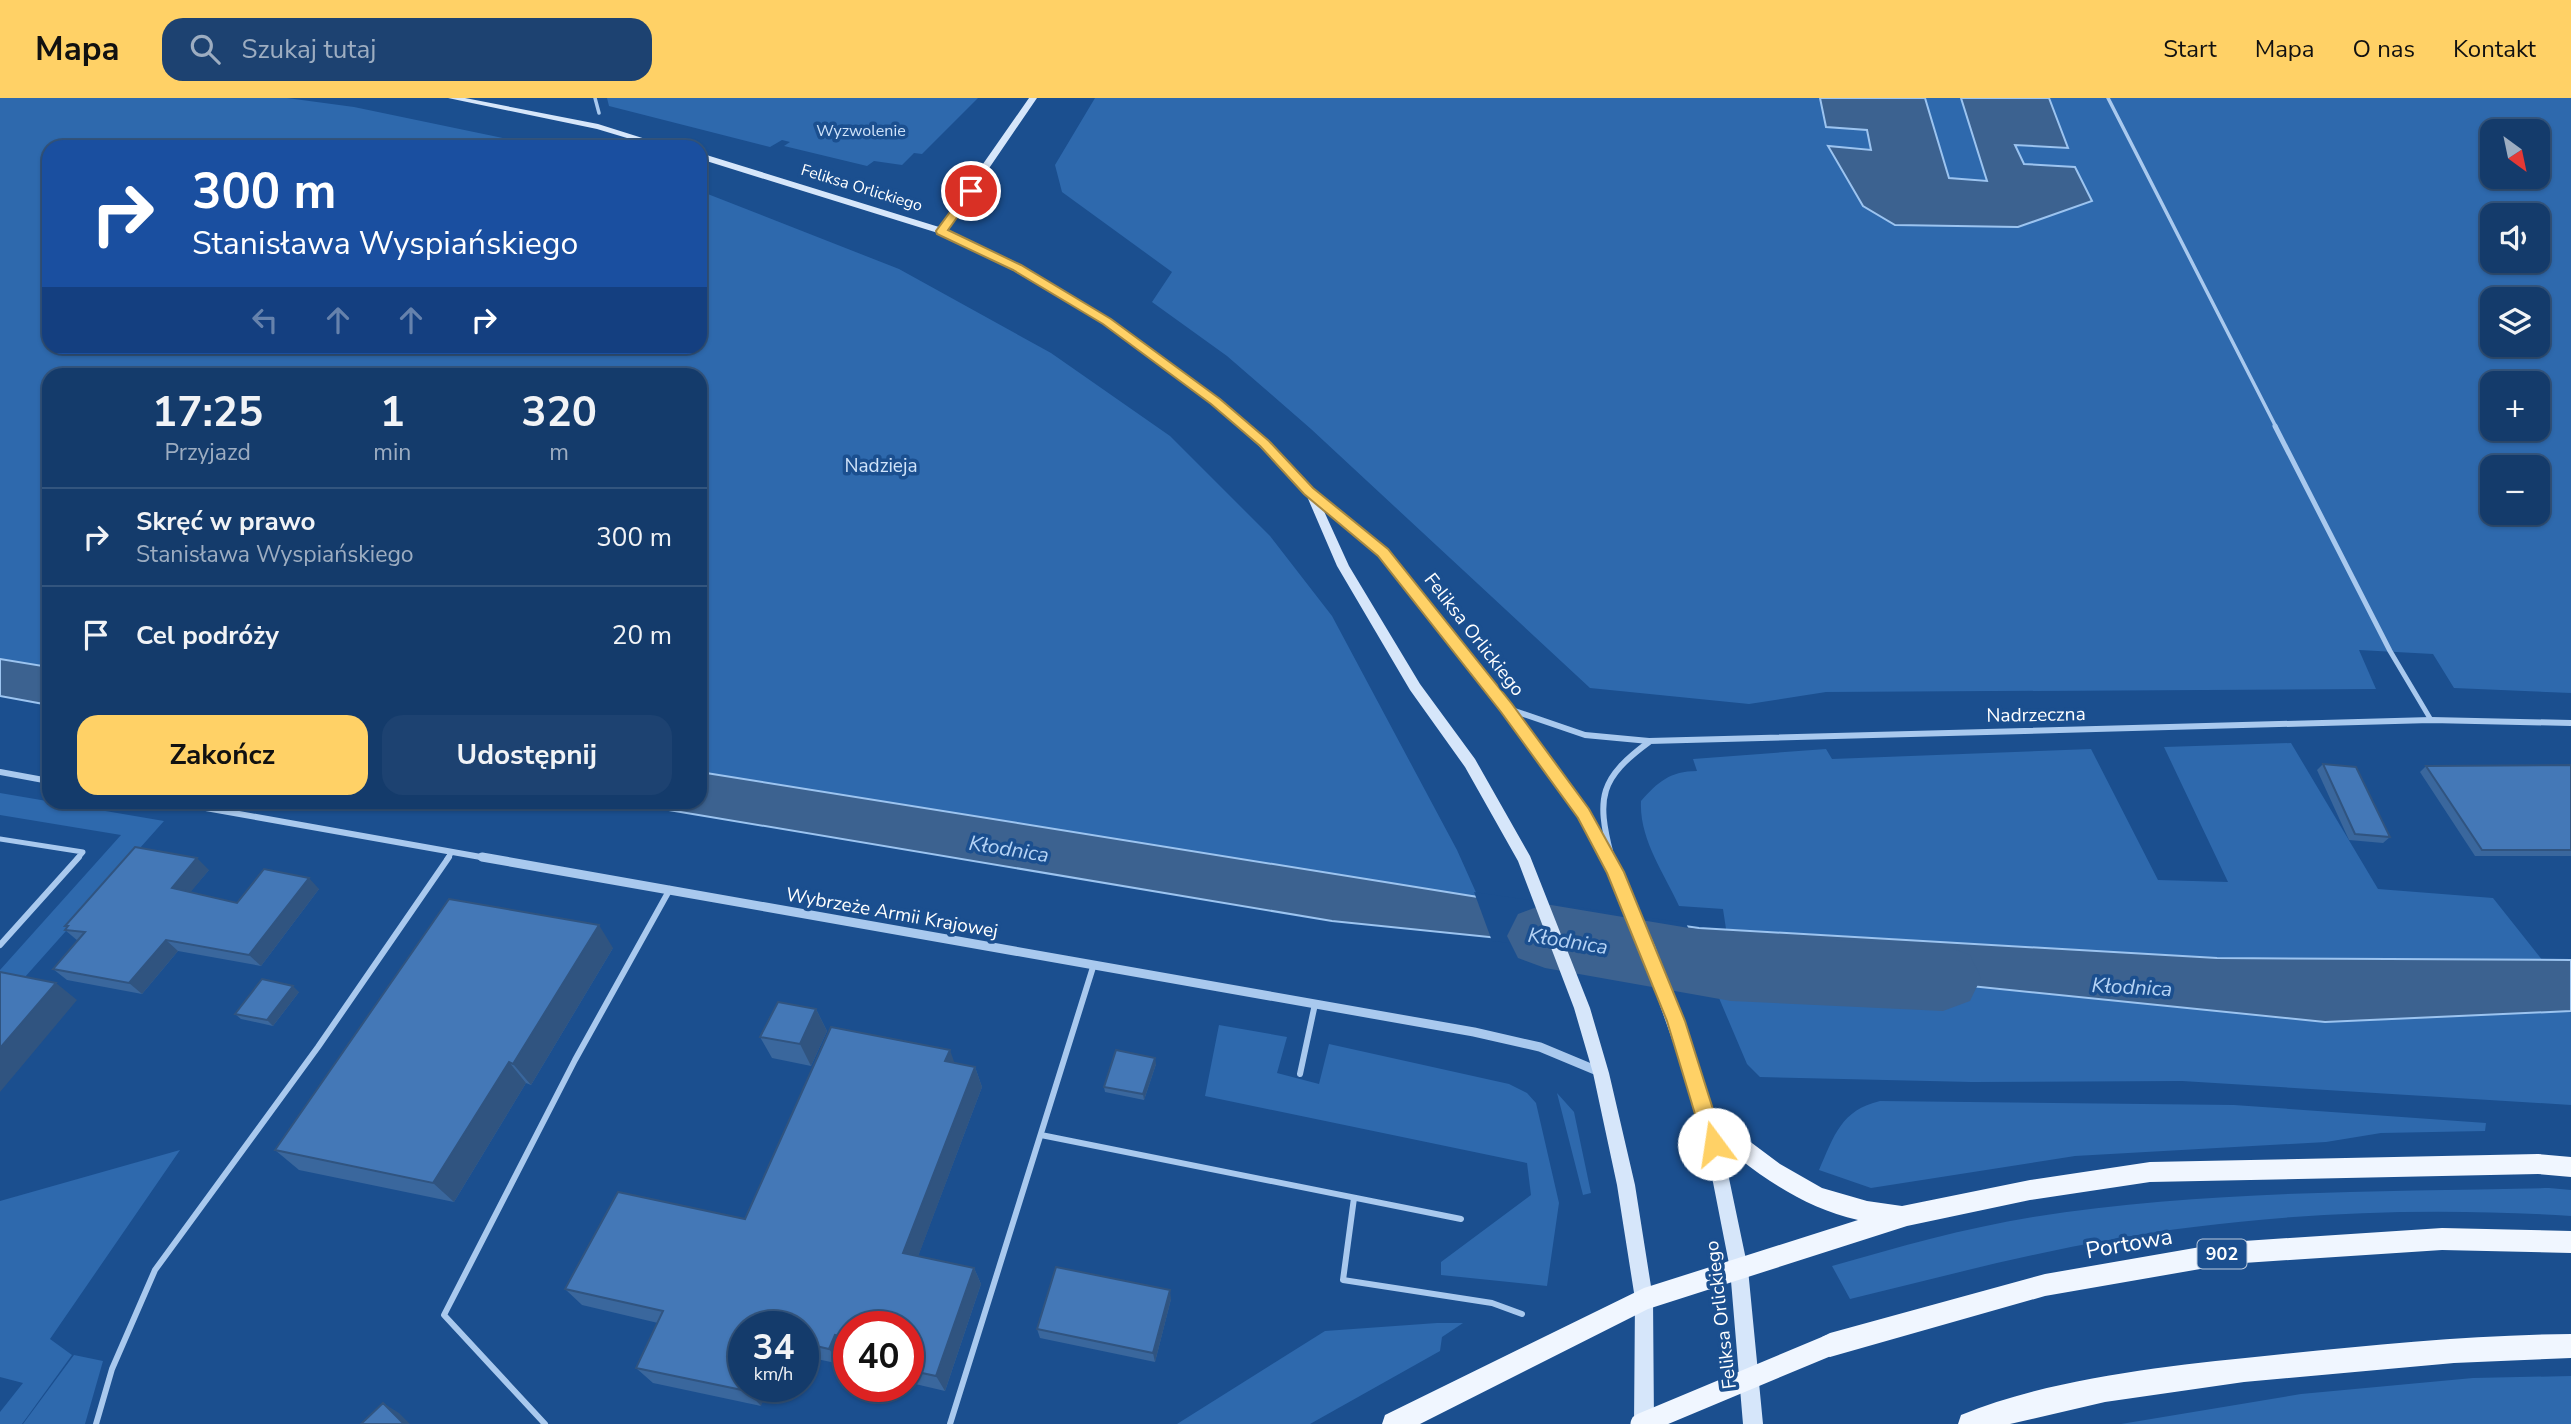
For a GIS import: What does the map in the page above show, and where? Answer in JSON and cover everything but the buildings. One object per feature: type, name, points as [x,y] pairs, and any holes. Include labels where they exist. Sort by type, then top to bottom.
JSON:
[{"type":"main road","points":[[1709,1121],[1765,1170],[1834,1205],[1876,1213],[1907,1215]]},
{"type":"main road","points":[[1394,1424],[1644,1300],[1907,1215],[2029,1190],[2150,1172],[2319,1166],[2538,1164],[2571,1167]]},
{"type":"main road","name":"Portowa","points":[[1642,1424],[1830,1345],[2045,1285],[2229,1253],[2442,1239],[2571,1242]]},
{"type":"main road","points":[[1970,1424],[2003,1413],[2184,1376],[2433,1352],[2571,1346]]},
{"type":"street","points":[[452,98],[598,127],[643,140]]},
{"type":"street","points":[[941,231],[1033,98]]},
{"type":"street","name":"Feliksa Orlickiego","points":[[707,158],[941,231],[1017,268],[1157,356],[1264,444],[1309,491],[1383,553],[1506,708],[1583,814],[1615,872],[1676,1021],[1709,1121],[1739,1269],[1753,1424]]},
{"type":"street","name":"Feliksa Orlickiego","points":[[1309,491],[1343,566],[1415,687],[1470,763],[1525,860],[1582,1008],[1601,1073],[1626,1185],[1644,1300],[1642,1424]]},
{"type":"street","name":"Nadrzeczna","points":[[1506,708],[1585,735],[1649,741],[2431,720],[2571,723]]},
{"type":"street","points":[[1615,872],[1601,818],[1601,795],[1617,764],[1649,741]]},
{"type":"street","points":[[0,772],[42,780]]},
{"type":"street","name":"Wybrzeże Armii Krajowej","points":[[214,809],[454,849],[1474,1032],[1540,1047],[1601,1073]]},
{"type":"lane","points":[[595,98],[599,113]]},
{"type":"lane","points":[[2108,98],[2390,651],[2431,720]]},
{"type":"lane","points":[[0,839],[83,852],[0,945]]},
{"type":"lane","points":[[96,1424],[134,1314],[155,1270],[318,1047],[454,849]]},
{"type":"lane","points":[[545,1424],[444,1315],[575,1060],[670,889]]},
{"type":"lane","points":[[950,1424],[1094,964]]},
{"type":"lane","points":[[1300,1074],[1315,1004]]},
{"type":"lane","points":[[1041,1135],[1461,1219]]},
{"type":"lane","points":[[1354,1198],[1343,1280],[1492,1303],[1521,1314]]},
{"type":"green space","name":"Nadzieja","points":[[0,98],[287,98],[354,107],[512,140],[42,140],[42,354],[707,354],[707,194],[899,269],[1051,353],[1170,436],[1270,536],[1332,616],[1457,850],[1478,897],[707,773],[707,368],[42,368],[42,666],[0,659]]},
{"type":"green space","name":"Wyzwolenie","points":[[607,98],[978,98],[922,154],[914,153],[902,165],[874,161],[867,166],[784,146],[790,142],[782,140],[770,147],[609,106]]},
{"type":"green space","points":[[1095,98],[2571,98],[2571,693],[2454,688],[2433,654],[2359,650],[2376,689],[1826,692],[1749,704],[1590,688],[1311,429],[1227,356],[1152,302],[1172,272],[1062,192],[1055,165]]},
{"type":"green space","points":[[2291,743],[2378,889],[2493,898],[2543,961],[2217,958],[1726,929],[1723,909],[1679,906],[1648,842],[1641,815],[1641,801],[1659,783],[1672,775],[1697,771],[1693,759],[1826,749],[1832,759],[2091,749],[2158,880],[2228,882],[2164,747]]},
{"type":"green space","points":[[0,793],[42,800],[42,809],[94,809],[164,821],[0,1005],[0,970],[121,835],[0,815]]},
{"type":"green space","points":[[1702,958],[2325,1022],[2571,1011],[2571,1105],[2182,1081],[1972,1082],[1760,1077],[1747,1064]]},
{"type":"green space","points":[[1219,1025],[1287,1037],[1277,1073],[1319,1084],[1329,1044],[1509,1084],[1527,1093],[1536,1103],[1559,1203],[1547,1286],[1441,1275],[1441,1262],[1531,1195],[1527,1163],[1205,1096]]},
{"type":"green space","points":[[1557,1093],[1574,1112],[1591,1193],[1583,1195]]},
{"type":"green space","points":[[1880,1101],[2234,1105],[2486,1123],[2485,1131],[2381,1133],[2326,1142],[2075,1156],[1871,1188],[1819,1170],[1840,1126],[1856,1111]]},
{"type":"green space","points":[[180,1150],[50,1339],[72,1355],[22,1424],[0,1424],[0,1412],[23,1383],[0,1377],[0,1201]]},
{"type":"green space","points":[[2549,1188],[2571,1190],[2571,1216],[2382,1212],[2241,1222],[2107,1240],[1850,1299],[1832,1266],[1982,1227],[2097,1208],[2291,1194]]},
{"type":"green space","points":[[1463,1323],[1442,1337],[1440,1351],[1310,1424],[1177,1424],[1325,1331]]},
{"type":"green space","points":[[74,1355],[103,1361],[85,1424],[23,1424]]},
{"type":"green space","points":[[2571,1376],[2571,1424],[2121,1424],[2301,1394],[2473,1378]]},
{"type":"water","points":[[1820,98],[1925,98],[1949,178],[1987,181],[1961,98],[2049,98],[2068,148],[2015,145],[2024,164],[2075,167],[2092,201],[2018,227],[1895,225],[1863,206],[1828,146],[1871,150],[1867,130],[1826,127]]},
{"type":"water","points":[[0,659],[42,666],[42,704],[0,696]]},
{"type":"water","points":[[707,773],[1478,897],[1699,928],[2217,958],[2571,960],[2571,1011],[2325,1022],[1332,921],[663,809],[707,809]]},
{"type":"pier","points":[[1474,892],[1686,923],[1703,962],[1492,941]]},
{"type":"waterway","name":"Kłodnica","points":[[1545,936],[1731,968],[1943,978]]},
{"type":"route","points":[[971,191],[941,231],[1017,268],[1107,322],[1216,401],[1264,444],[1309,491],[1383,553],[1506,708],[1583,814],[1615,872],[1676,1021],[1714,1144]]}]
